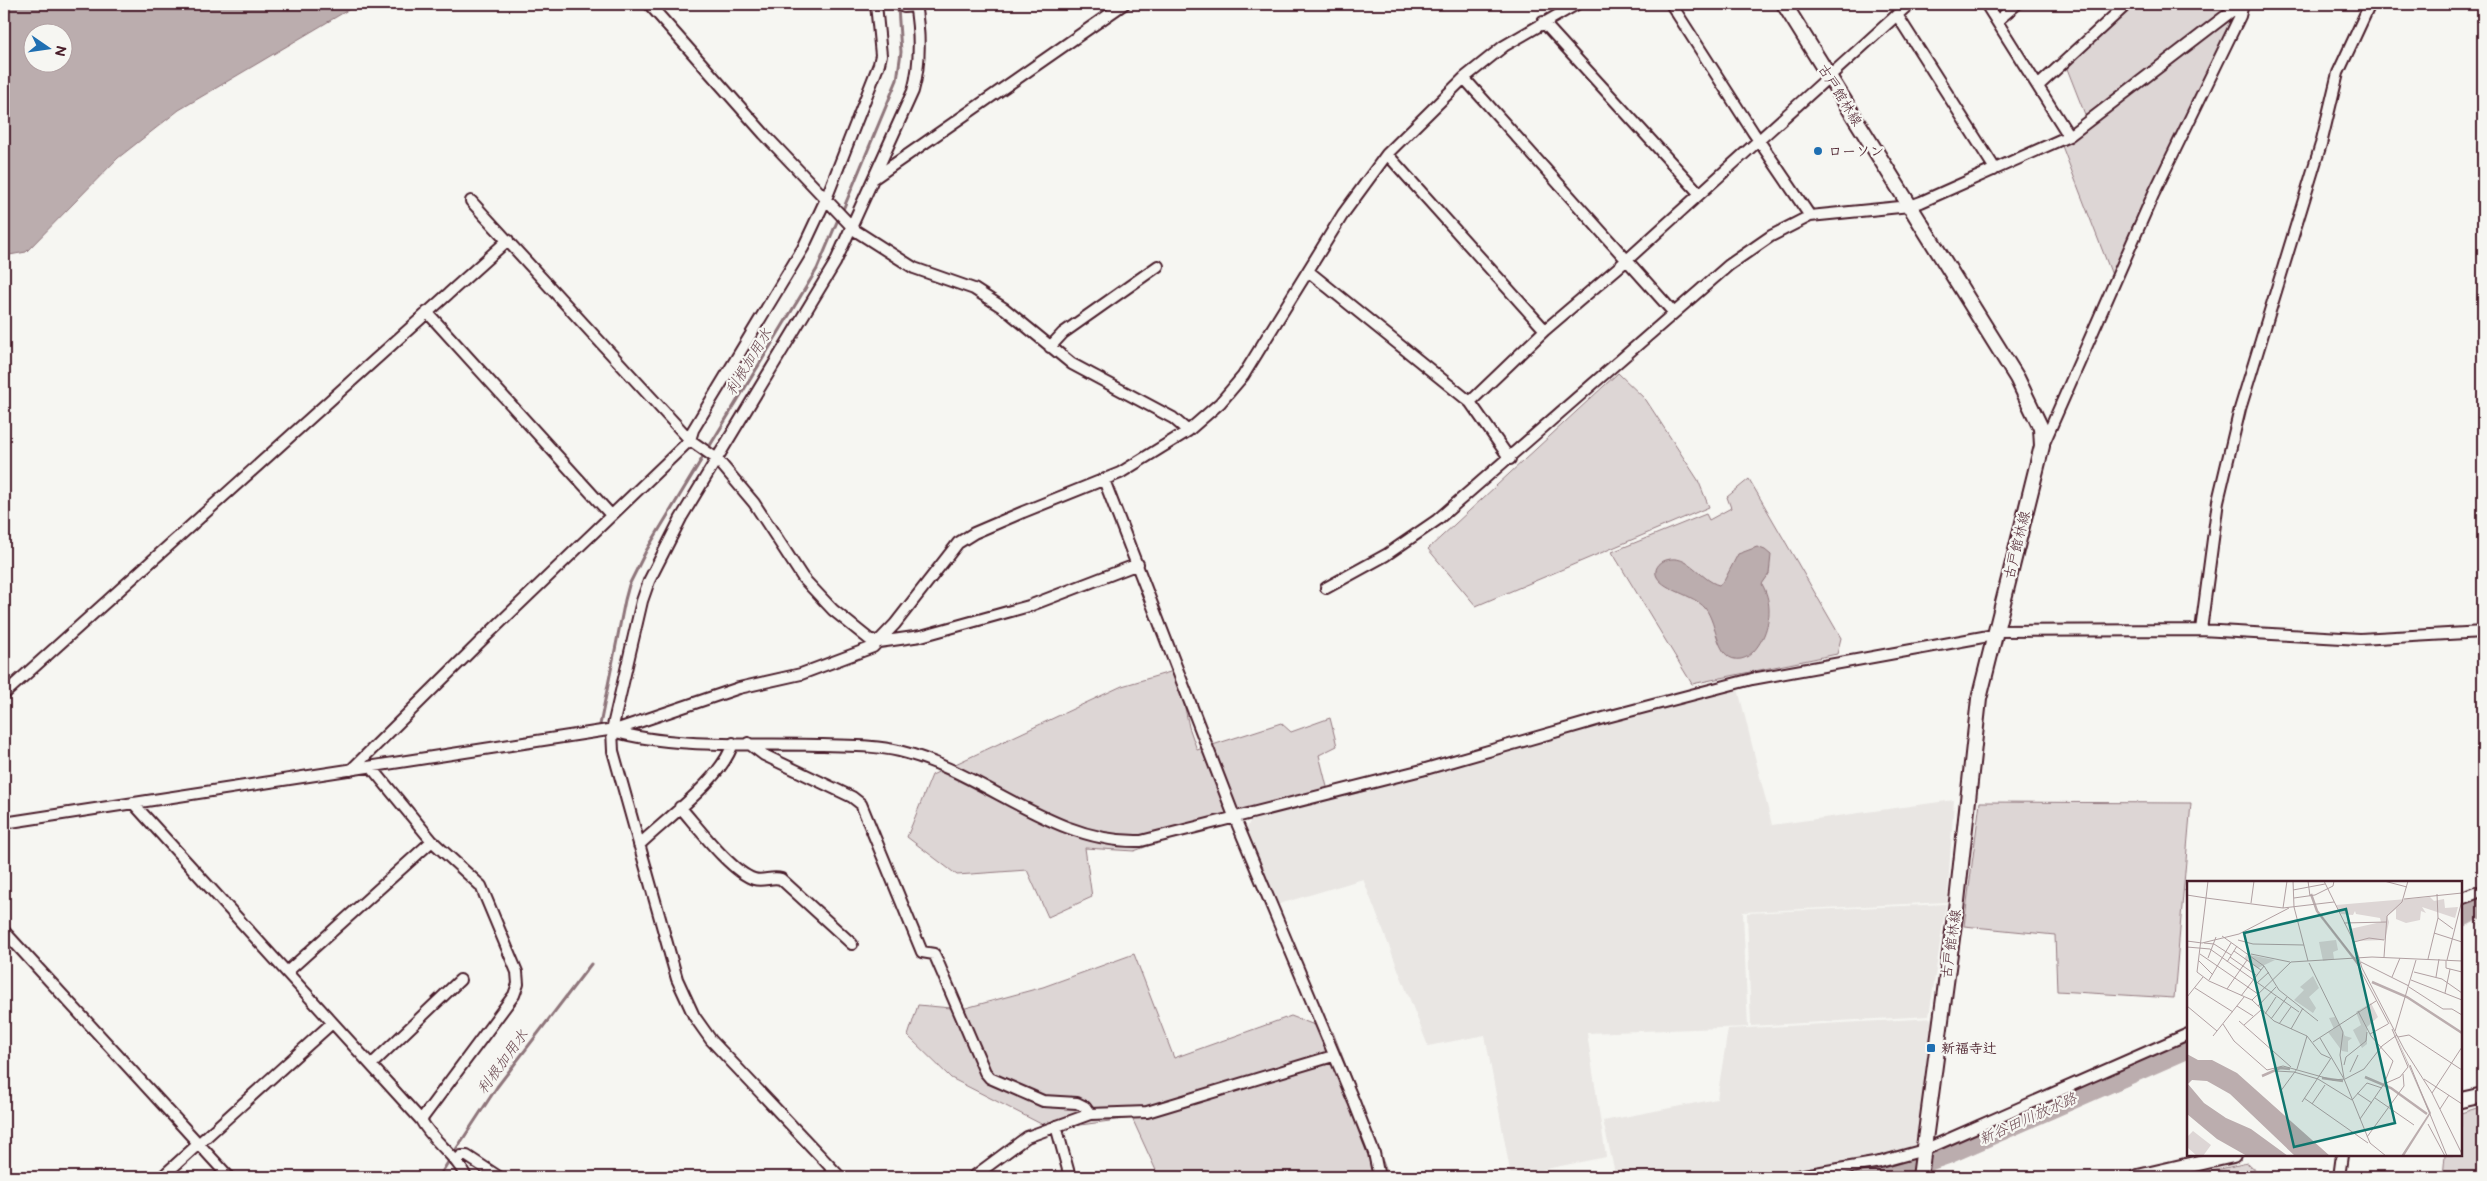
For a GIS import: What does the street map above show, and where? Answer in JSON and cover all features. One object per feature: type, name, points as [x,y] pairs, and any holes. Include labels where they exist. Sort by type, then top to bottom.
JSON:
[{"type":"main road","name":"古戸館林線","points":[[1784,4],[2017,378],[2041,428],[2042,446],[1994,633],[1975,730],[1957,901],[1920,1175]]},
{"type":"main road","points":[[2462,1100],[2483,1095]]},
{"type":"main road","points":[[2138,1177],[2229,1156]]},
{"type":"street","points":[[648,4],[856,231],[914,268],[974,289],[1005,309],[1072,364],[1173,418],[1188,431]]},
{"type":"street","points":[[351,770],[690,440],[693,430],[802,248],[826,199],[880,64],[881,55],[876,4]]},
{"type":"street","points":[[840,1177],[720,1052],[694,1016],[677,979],[613,751],[612,730],[639,610],[649,581],[681,518],[710,454],[826,278],[913,91],[918,73],[919,28],[915,5],[904,7],[898,4]]},
{"type":"street","points":[[873,180],[1124,4]]},
{"type":"street","points":[[879,642],[958,544],[974,533],[1104,480],[1145,459],[1188,431],[1220,403],[1243,376],[1343,214],[1387,154],[1464,78],[1504,46],[1577,4]]},
{"type":"street","points":[[1671,4],[1758,140],[1810,216]]},
{"type":"street","points":[[1470,402],[1545,330],[1627,260],[1698,192],[1909,4]]},
{"type":"street","points":[[1986,4],[2069,136]]},
{"type":"street","points":[[1997,21],[2017,4]]},
{"type":"street","points":[[2038,86],[2127,4]]},
{"type":"street","points":[[1326,588],[1386,555],[1437,520],[1730,265],[1764,240],[1810,216],[1910,206],[2069,136],[2242,4]]},
{"type":"street","points":[[2042,446],[2119,270],[2240,16],[2242,4]]},
{"type":"street","points":[[2201,630],[2218,501],[2240,409],[2318,153],[2338,73],[2370,4]]},
{"type":"street","points":[[1897,15],[1994,170]]},
{"type":"street","points":[[1543,22],[1698,192]]},
{"type":"street","points":[[1464,78],[1674,313]]},
{"type":"street","points":[[1387,154],[1545,330]]},
{"type":"street","points":[[471,201],[690,440],[710,454],[754,503],[803,578],[833,610],[869,639],[879,642]]},
{"type":"street","points":[[4,694],[508,240]]},
{"type":"street","points":[[1050,346],[1063,333],[1158,266]]},
{"type":"street","points":[[1308,272],[1470,402],[1510,458]]},
{"type":"street","points":[[427,312],[611,515]]},
{"type":"street","points":[[1104,480],[1234,816],[1374,1153],[1379,1177]]},
{"type":"street","points":[[4,822],[372,768],[612,730],[739,688],[823,667],[879,642],[921,636],[1029,606],[1138,564]]},
{"type":"street","points":[[612,730],[626,735],[681,741],[863,746],[898,751],[937,763],[983,788],[1080,833],[1118,842],[1141,841],[1422,770],[1607,717],[1752,679],[1994,633],[2201,630],[2360,639],[2483,632]]},
{"type":"street","points":[[639,845],[714,775],[730,754],[733,743]]},
{"type":"street","points":[[748,743],[764,755],[852,796],[861,804],[922,952],[934,954],[985,1072],[990,1078],[1043,1101],[1077,1103],[1085,1107],[1090,1114]]},
{"type":"street","points":[[372,768],[432,842],[482,886],[517,972],[518,984],[514,995],[422,1120]]},
{"type":"street","points":[[133,803],[422,1120],[426,1128],[457,1161],[466,1177]]},
{"type":"street","points":[[680,807],[740,874],[756,880],[781,879],[852,944]]},
{"type":"street","points":[[287,972],[432,842]]},
{"type":"street","points":[[2462,899],[2476,892]]},
{"type":"street","points":[[4,931],[229,1177]]},
{"type":"street","points":[[371,1065],[460,980]]},
{"type":"street","points":[[162,1177],[332,1023]]},
{"type":"street","points":[[1792,1177],[1880,1162],[1923,1152],[2187,1034]]},
{"type":"street","points":[[973,1177],[1027,1137],[1090,1114],[1147,1112],[1334,1056]]},
{"type":"street","points":[[1056,1126],[1070,1177]]},
{"type":"street","points":[[457,1161],[461,1156],[467,1156],[500,1177]]},
{"type":"street","points":[[2339,1177],[2342,1156]]},
{"type":"shaded area","points":[[4,4],[358,4],[179,110],[118,158],[26,252],[4,256]]},
{"type":"shaded area","points":[[2128,4],[2234,4],[2086,117],[2066,66]]},
{"type":"shaded area","points":[[2238,11],[2130,237],[2112,275],[2062,146]]},
{"type":"shaded area","points":[[1618,373],[1646,400],[1698,480],[1709,507],[1476,606],[1428,549]]},
{"type":"shaded area","points":[[1749,479],[1841,638],[1837,654],[1692,684],[1612,552],[1706,514],[1709,520],[1731,508],[1727,497]]},
{"type":"shaded area","points":[[1757,547],[1771,555],[1769,574],[1762,584],[1767,596],[1768,622],[1762,639],[1752,653],[1745,658],[1733,659],[1722,649],[1705,608],[1694,599],[1666,586],[1657,577],[1656,569],[1663,561],[1681,560],[1719,585],[1724,581],[1738,554]]},
{"type":"shaded area","points":[[1177,670],[1189,727],[1197,750],[1281,723],[1291,732],[1330,718],[1337,746],[1319,755],[1328,791],[1250,810],[1134,851],[1085,848],[1092,897],[1048,917],[1027,870],[957,875],[907,837],[932,775],[1122,686]]},
{"type":"shaded area","points":[[1738,689],[1772,825],[1954,800],[1947,902],[1743,912],[1748,1027],[1587,1033],[1606,1157],[1511,1176],[1485,1035],[1428,1046],[1363,879],[1276,905],[1246,830],[1253,815]]},
{"type":"shaded area","points":[[1980,802],[2191,803],[2174,998],[2057,991],[2055,935],[1964,926]]},
{"type":"shaded area","points":[[1946,904],[1929,1016],[1751,1026],[1747,913]]},
{"type":"shaded area","points":[[1134,954],[1174,1058],[1291,1016],[1333,1032],[1389,1177],[1159,1177],[1132,1118],[1051,1129],[951,1078],[908,1036],[918,1005],[962,1009],[1043,987]]},
{"type":"shaded area","points":[[1935,1018],[1916,1149],[1789,1177],[1616,1177],[1603,1121],[1717,1099],[1728,1029]]},
{"type":"shaded area","points":[[2483,1106],[2483,1177],[2443,1177],[2445,1156],[2462,1156],[2462,1113]]},
{"type":"shaded area","points":[[2247,1163],[2262,1177],[2185,1177]]},
{"type":"waterway","name":"利根加用水","points":[[842,212],[897,80],[901,52],[898,7]]},
{"type":"waterway","name":"利根加用水","points":[[600,725],[629,585],[646,551],[817,269],[839,217]]},
{"type":"waterway","name":"新谷田川放水路","points":[[2462,918],[2483,907]]},
{"type":"waterway","name":"利根加用水","points":[[453,1154],[497,1087],[591,964]]},
{"type":"waterway","name":"新谷田川放水路","points":[[1864,1177],[1904,1170],[1949,1154],[2187,1049]]},
{"type":"waterway","name":"利根加用水","points":[[439,1177],[450,1159]]},
{"type":"place","name":"ローソン","points":[[1818,151]]},
{"type":"place","name":"新福寺辻","points":[[1931,1048]]}]
